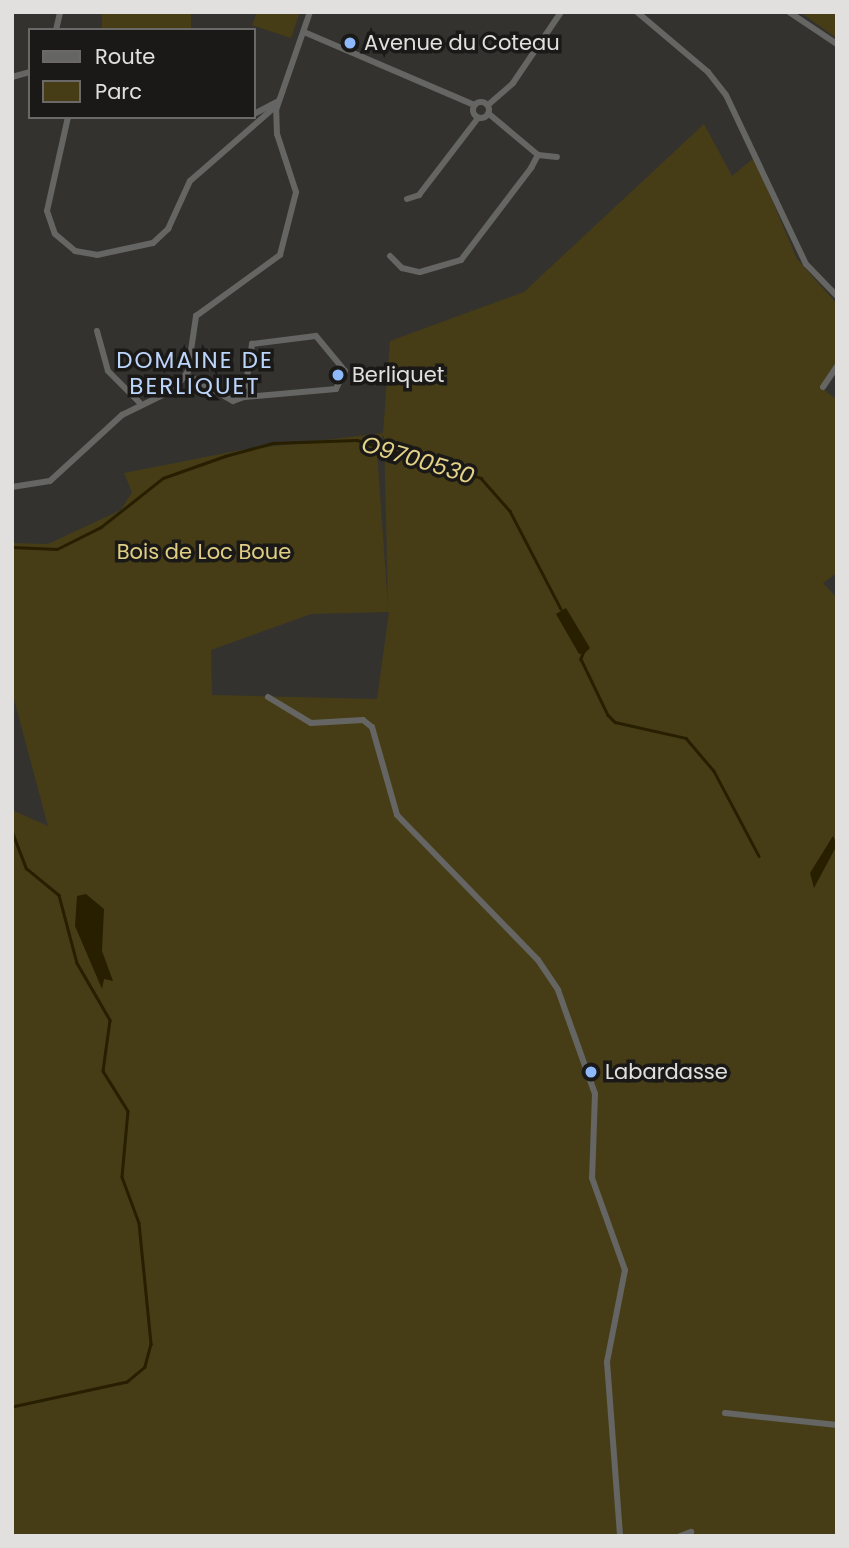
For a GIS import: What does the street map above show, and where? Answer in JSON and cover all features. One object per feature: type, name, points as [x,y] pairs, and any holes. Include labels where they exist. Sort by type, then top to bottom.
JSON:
[{"type":"street","points":[[12,487],[50,481],[139,402],[163,397],[187,375],[196,316],[264,272],[291,233],[296,192],[277,134],[280,100],[310,12]]},
{"type":"street","points":[[407,199],[419,195],[478,118],[513,83],[561,12]]},
{"type":"street","points":[[637,12],[708,72],[726,95],[806,264],[837,296]]},
{"type":"street","points":[[789,12],[837,44]]},
{"type":"street","points":[[304,32],[488,109],[538,155],[557,157]]},
{"type":"street","points":[[256,113],[280,100]]},
{"type":"street","points":[[68,119],[47,211],[55,234],[75,251],[97,255],[153,243],[168,229],[190,181],[280,100]]},
{"type":"street","points":[[474,105],[478,118]]},
{"type":"street","points":[[390,256],[402,268],[421,272],[461,260],[538,155]]},
{"type":"street","points":[[97,331],[108,371],[139,402]]},
{"type":"street","points":[[187,375],[233,401],[244,397],[336,388],[345,371],[320,337],[257,341],[248,352],[244,397]]},
{"type":"street","points":[[823,387],[837,366]]},
{"type":"street","points":[[268,697],[312,723],[363,720],[372,727],[397,816],[538,960],[558,990],[595,1094],[592,1178],[625,1270],[607,1362],[620,1536]]},
{"type":"street","points":[[725,1413],[837,1425]]},
{"type":"street","points":[[732,1423],[733,1414]]},
{"type":"street","points":[[680,1536],[691,1532]]},
{"type":"green space","points":[[102,12],[191,12],[191,28],[102,28]]},
{"type":"green space","points":[[257,12],[300,12],[291,38],[252,25]]},
{"type":"green space","points":[[800,12],[837,12],[837,38],[828,32]]},
{"type":"green space","name":"Bois de Loc Boue","points":[[704,124],[732,176],[754,158],[797,259],[837,304],[837,368],[823,389],[837,400],[837,573],[823,583],[837,598],[837,1536],[12,1536],[12,810],[48,826],[12,692],[12,543],[48,544],[121,510],[132,492],[124,473],[241,450],[383,433],[390,341],[524,292]],"holes":[[[384,436],[388,606],[377,451]],[[389,612],[377,699],[212,695],[211,650],[311,614]]]},
{"type":"shaded area","points":[[566,608],[590,648],[585,653],[579,654],[556,614]]},
{"type":"shaded area","points":[[833,836],[837,845],[814,888],[810,873]]},
{"type":"shaded area","points":[[86,894],[104,909],[102,951],[113,981],[104,979],[102,989],[75,926],[77,896]]},
{"type":"waterway","name":"O9700530","points":[[12,547],[57,549],[101,527],[163,478],[225,456],[273,443],[357,440],[481,478],[510,511],[561,609]]},
{"type":"waterway","name":"O9700530","points":[[584,651],[581,659],[608,715],[615,722],[686,738],[714,771],[759,856]]},
{"type":"waterway","points":[[12,831],[26,868],[59,895],[77,963],[110,1020],[103,1071],[128,1111],[122,1177],[139,1223],[151,1344],[145,1367],[127,1382],[12,1407]]},
{"type":"place","name":"Avenue du Coteau","points":[[350,43]]},
{"type":"place","name":"Berliquet","points":[[338,375]]},
{"type":"place","name":"Labardasse","points":[[591,1072]]},
{"type":"district","name":"DOMAINE DE BERLIQUET","points":[[195,373]]}]
